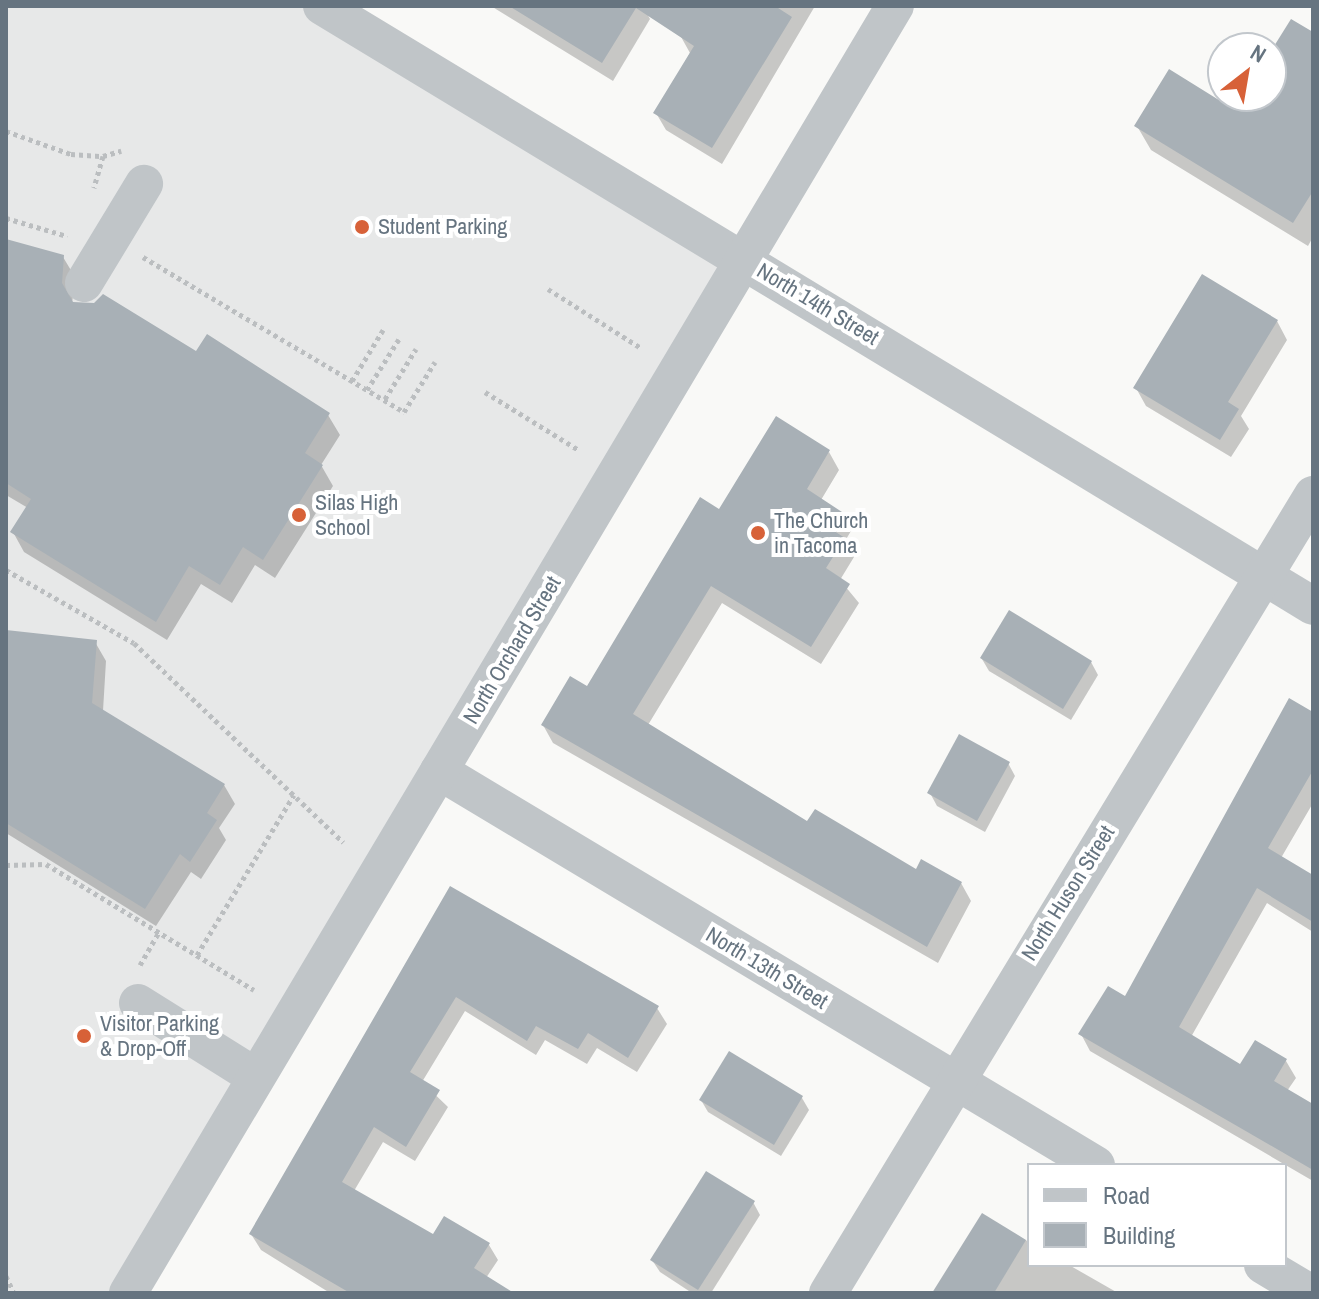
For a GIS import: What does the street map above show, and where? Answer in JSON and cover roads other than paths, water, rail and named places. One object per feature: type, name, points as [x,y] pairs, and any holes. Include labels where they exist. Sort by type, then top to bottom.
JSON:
[{"type":"street","name":"North 14th Street","points":[[322,6],[1313,606]]},
{"type":"street","name":"North Orchard Street","points":[[129,1292],[895,6]]},
{"type":"street","points":[[84,283],[144,184]]},
{"type":"street","name":"North Huson Street","points":[[828,1293],[953,1079],[1313,495]]},
{"type":"street","name":"North 13th Street","points":[[439,771],[1093,1163]]},
{"type":"street","points":[[138,1003],[256,1077]]},
{"type":"street","points":[[1266,1267],[1310,1293]]},
{"type":"place","name":"Student Parking","points":[[362,227]]},
{"type":"place","name":"Silas High School","points":[[299,515]]},
{"type":"place","name":"The Church in Tacoma","points":[[758,533]]},
{"type":"place","name":"Visitor Parking & Drop-Off","points":[[84,1036]]}]
